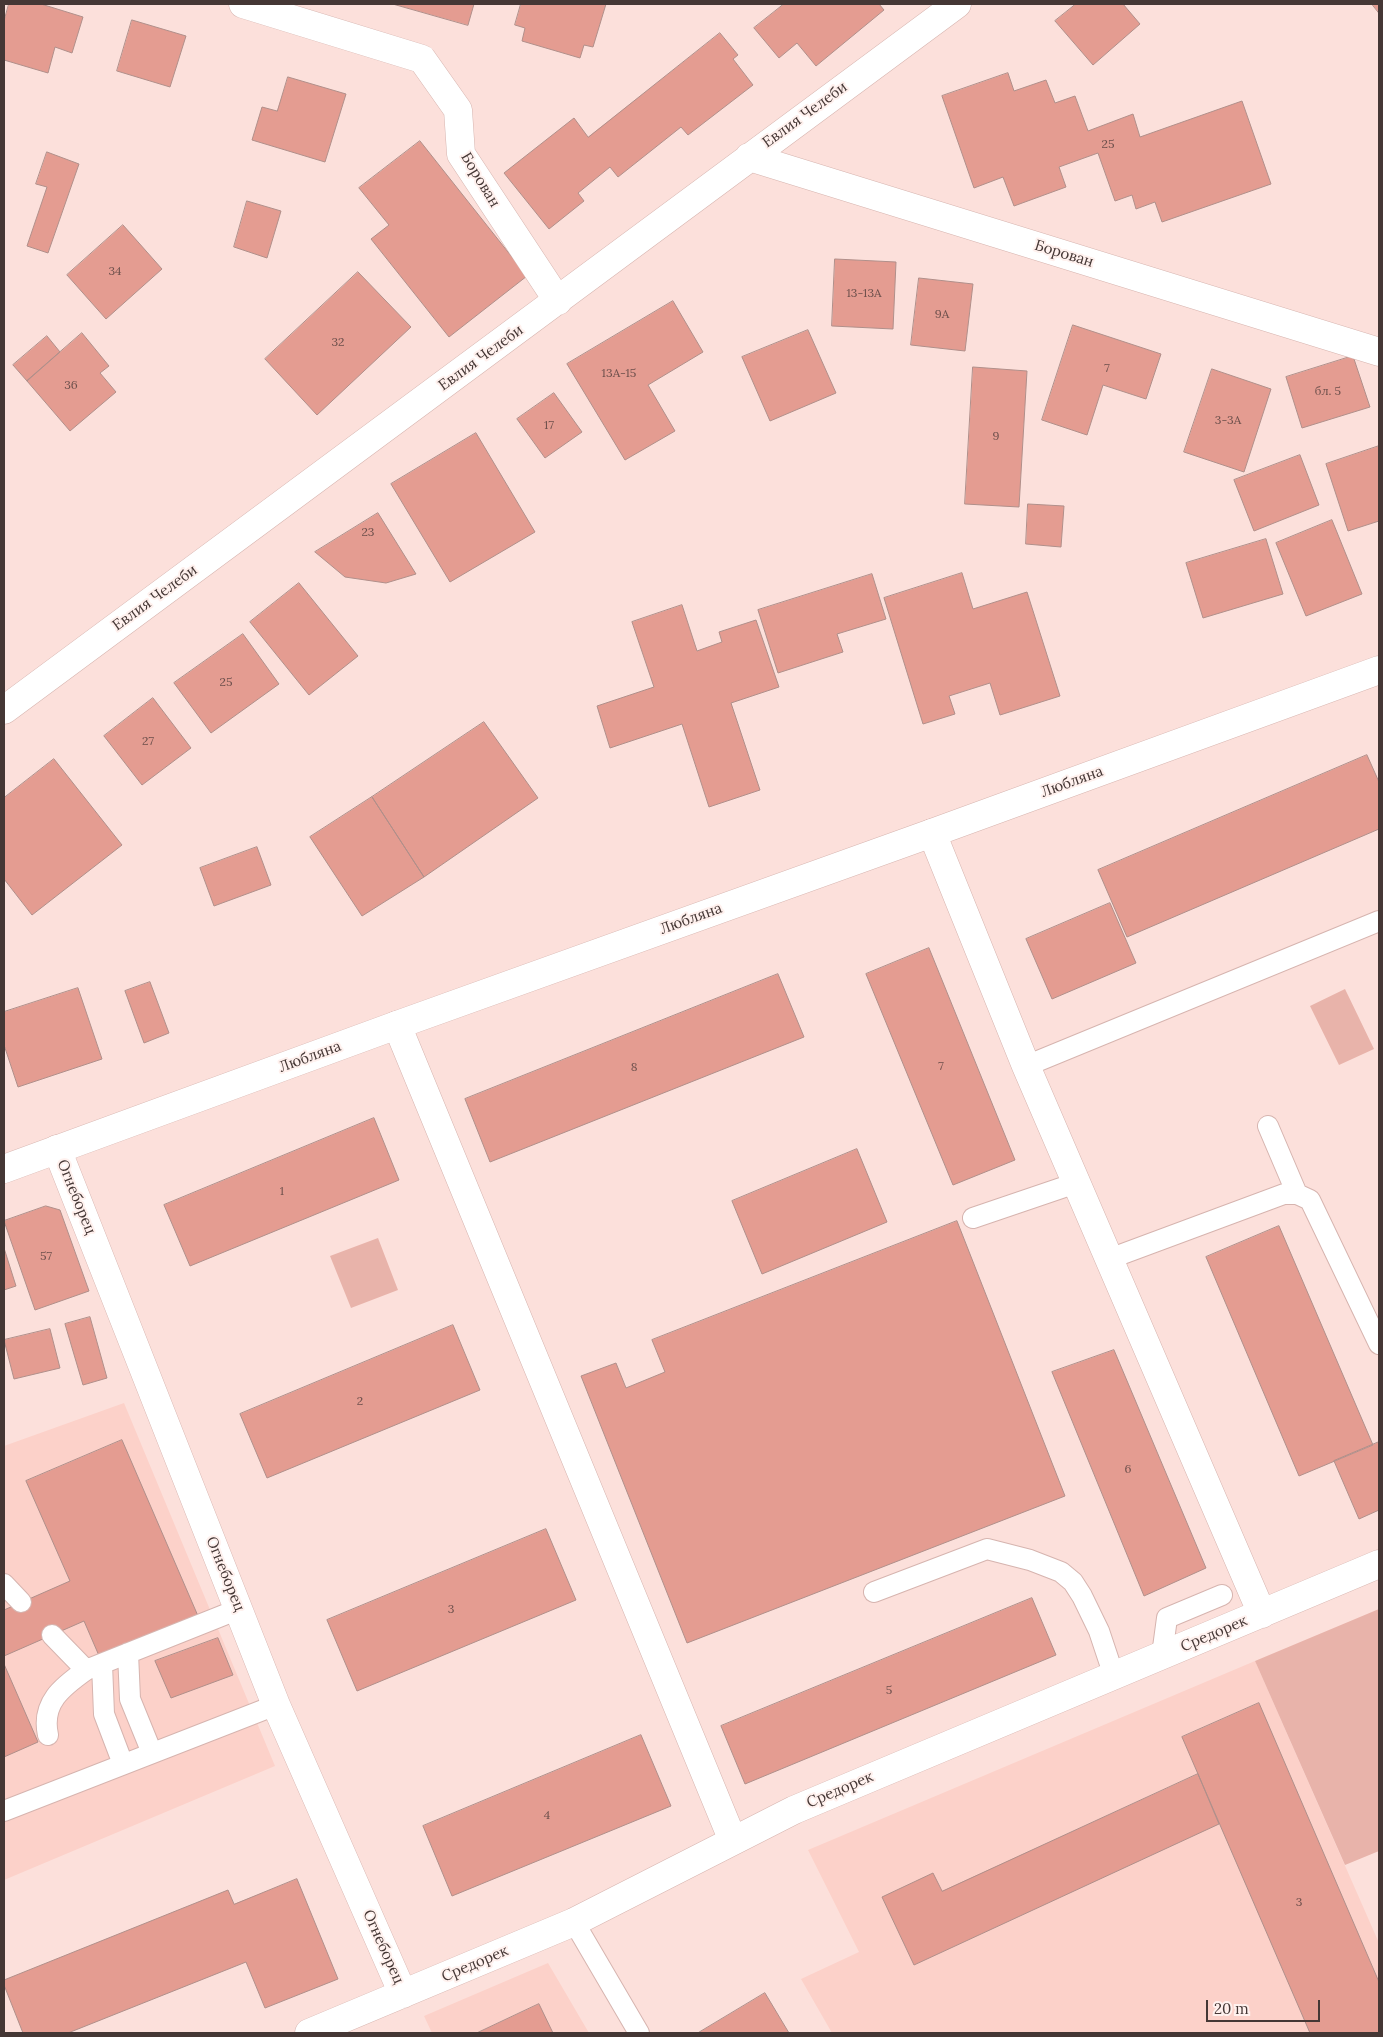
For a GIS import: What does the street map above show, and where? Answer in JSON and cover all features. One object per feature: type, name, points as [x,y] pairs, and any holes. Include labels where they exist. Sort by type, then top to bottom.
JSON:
[{"type":"street","name":"Борован","points":[[244,4],[422,59],[458,110],[461,154],[558,301]]},
{"type":"street","name":"Евлия Челеби","points":[[4,710],[957,4]]},
{"type":"street","name":"Борован","points":[[749,157],[1379,352]]},
{"type":"street","name":"Любляна","points":[[4,1169],[1379,670]]},
{"type":"street","points":[[932,833],[1026,1066],[1262,1614]]},
{"type":"street","points":[[397,1025],[733,1841]]},
{"type":"street","name":"Огнеборец","points":[[57,1149],[276,1705],[403,1994]]},
{"type":"street","name":"Средорек","points":[[309,2033],[574,1922],[794,1810],[1379,1564]]},
{"type":"lane","points":[[1026,1066],[1379,921]]},
{"type":"lane","points":[[1268,1126],[1297,1194]]},
{"type":"lane","points":[[973,1218],[1076,1183]]},
{"type":"lane","points":[[1109,1259],[1284,1194],[1297,1194],[1310,1200],[1379,1344]]},
{"type":"lane","points":[[874,1592],[987,1549],[1030,1560],[1061,1572],[1073,1582],[1099,1631],[1114,1676]]},
{"type":"lane","points":[[4,1584],[21,1602]]},
{"type":"lane","points":[[1162,1655],[1167,1618],[1222,1595]]},
{"type":"lane","points":[[48,1735],[45,1721],[51,1703],[64,1686],[94,1667],[239,1609]]},
{"type":"lane","points":[[52,1635],[94,1667],[104,1714],[124,1764]]},
{"type":"lane","points":[[128,1653],[130,1699],[152,1753]]},
{"type":"lane","points":[[4,1811],[276,1705]]},
{"type":"lane","points":[[574,1922],[639,2033]]},
{"type":"shaded area","points":[[1345,989],[1374,1049],[1339,1065],[1310,1006]]},
{"type":"shaded area","points":[[378,1238],[398,1290],[351,1308],[330,1256]]},
{"type":"shaded area","points":[[124,1403],[275,1766],[4,1880],[4,1446]]},
{"type":"shaded area","points":[[1379,1609],[1379,1851],[1345,1865],[1255,1661]]},
{"type":"shaded area","points":[[1255,1661],[1379,1943],[1379,2033],[832,2033],[801,1979],[859,1952],[808,1850]]},
{"type":"shaded area","points":[[548,1963],[589,2033],[432,2033],[424,2016]]},
{"type":"building","points":[[9,4],[41,4],[83,17],[72,53],[55,47],[48,73],[4,60],[4,21]]},
{"type":"building","points":[[393,4],[474,4],[468,25]]},
{"type":"building","points":[[521,4],[606,4],[593,47],[584,45],[580,58],[522,41],[525,28],[515,25]]},
{"type":"building","points":[[784,4],[879,4],[884,10],[816,66],[797,43],[779,58],[754,28]]},
{"type":"building","points":[[1076,4],[1123,4],[1140,24],[1093,65],[1055,21]]},
{"type":"building","points":[[1372,4],[1379,4],[1379,13]]},
{"type":"building","points":[[132,20],[186,36],[170,87],[117,71]]},
{"type":"building","points":[[720,33],[738,55],[733,59],[753,85],[688,135],[681,127],[618,177],[610,167],[578,193],[584,201],[549,229],[504,173],[574,118],[588,137]]},
{"type":"building","points":[[1008,73],[1014,91],[1046,80],[1055,103],[1075,96],[1088,131],[1133,114],[1140,137],[1242,101],[1271,184],[1162,222],[1155,202],[1136,209],[1132,195],[1115,201],[1098,153],[1059,167],[1066,187],[1014,206],[1003,177],[974,188],[942,96]]},
{"type":"building","points":[[288,77],[346,94],[325,162],[252,140],[262,107],[277,111]]},
{"type":"building","points":[[420,141],[527,276],[449,337],[371,239],[389,225],[359,188]]},
{"type":"building","points":[[47,152],[79,164],[48,253],[27,246],[47,187],[36,184]]},
{"type":"building","points":[[247,201],[281,211],[267,258],[234,247]]},
{"type":"building","points":[[123,225],[162,269],[106,319],[67,275]]},
{"type":"building","points":[[835,259],[896,262],[893,329],[832,326]]},
{"type":"building","points":[[358,272],[411,327],[317,415],[265,359]]},
{"type":"building","points":[[919,278],[973,284],[965,351],[911,345]]},
{"type":"building","points":[[673,301],[703,352],[648,385],[675,431],[625,460],[567,364]]},
{"type":"building","points":[[1073,325],[1161,354],[1146,399],[1103,385],[1087,435],[1042,420]]},
{"type":"building","points":[[808,330],[836,393],[770,421],[742,357]]},
{"type":"building","points":[[82,333],[109,366],[100,373],[116,392],[70,431],[27,381]]},
{"type":"building","points":[[47,336],[60,352],[27,381],[13,365]]},
{"type":"building","points":[[1353,356],[1370,407],[1302,428],[1286,377]]},
{"type":"building","points":[[973,367],[1027,371],[1019,507],[965,504]]},
{"type":"building","points":[[1212,369],[1271,389],[1244,472],[1184,452]]},
{"type":"building","points":[[554,393],[582,432],[545,458],[517,419]]},
{"type":"building","points":[[476,433],[535,532],[450,582],[391,484]]},
{"type":"building","points":[[1379,446],[1379,521],[1348,531],[1326,464]]},
{"type":"building","points":[[1300,455],[1319,505],[1254,531],[1234,480]]},
{"type":"building","points":[[1028,504],[1064,506],[1061,547],[1026,544]]},
{"type":"building","points":[[378,513],[416,574],[386,583],[345,577],[315,552]]},
{"type":"building","points":[[1332,520],[1362,594],[1306,616],[1276,543]]},
{"type":"building","points":[[1266,539],[1283,594],[1203,618],[1186,563]]},
{"type":"building","points":[[962,573],[973,609],[1027,592],[1060,696],[1000,715],[990,683],[949,696],[955,714],[923,724],[884,598]]},
{"type":"building","points":[[872,574],[886,619],[837,634],[843,652],[778,673],[758,610]]},
{"type":"building","points":[[299,583],[358,656],[309,695],[250,622]]},
{"type":"building","points":[[682,605],[697,651],[722,642],[719,632],[756,620],[779,687],[731,703],[760,790],[709,807],[682,724],[610,748],[597,706],[654,687],[632,622]]},
{"type":"building","points":[[243,634],[279,684],[211,733],[174,683]]},
{"type":"building","points":[[153,698],[191,748],[142,785],[104,736]]},
{"type":"building","points":[[484,722],[538,798],[424,877],[372,797]]},
{"type":"building","points":[[1367,755],[1379,782],[1379,829],[1127,937],[1098,870]]},
{"type":"building","points":[[54,759],[122,845],[32,915],[4,879],[4,798]]},
{"type":"building","points":[[372,797],[424,877],[362,916],[310,837]]},
{"type":"building","points":[[257,847],[271,885],[214,906],[200,868]]},
{"type":"building","points":[[1110,903],[1136,963],[1052,999],[1026,939]]},
{"type":"building","points":[[929,948],[1015,1160],[953,1185],[866,974]]},
{"type":"building","points":[[778,974],[804,1037],[490,1162],[465,1099]]},
{"type":"building","points":[[150,982],[169,1033],[144,1043],[125,991]]},
{"type":"building","points":[[78,988],[102,1059],[18,1087],[4,1045],[4,1012]]},
{"type":"building","points":[[374,1118],[399,1180],[190,1266],[164,1205]]},
{"type":"building","points":[[857,1149],[887,1222],[762,1274],[732,1201]]},
{"type":"building","points":[[46,1206],[60,1210],[89,1291],[35,1310],[4,1221]]},
{"type":"building","points":[[957,1221],[1065,1496],[687,1643],[581,1376],[616,1363],[626,1388],[665,1372],[652,1340]]},
{"type":"building","points":[[1279,1226],[1373,1445],[1299,1476],[1206,1257]]},
{"type":"building","points":[[4,1248],[16,1286],[4,1290]]},
{"type":"building","points":[[90,1317],[107,1378],[83,1385],[65,1324]]},
{"type":"building","points":[[453,1325],[480,1390],[267,1478],[240,1414]]},
{"type":"building","points":[[50,1329],[60,1368],[14,1379],[4,1340]]},
{"type":"building","points":[[1114,1350],[1206,1568],[1144,1596],[1052,1372]]},
{"type":"building","points":[[122,1440],[198,1616],[100,1658],[84,1621],[4,1656],[4,1610],[70,1581],[26,1481]]},
{"type":"building","points":[[1379,1442],[1379,1510],[1359,1519],[1334,1461]]},
{"type":"building","points":[[546,1529],[576,1600],[357,1691],[327,1620]]},
{"type":"building","points":[[1032,1598],[1056,1655],[745,1784],[721,1726]]},
{"type":"building","points":[[218,1638],[233,1675],[171,1698],[155,1661]]},
{"type":"building","points":[[4,1664],[38,1742],[4,1757]]},
{"type":"building","points":[[1259,1703],[1379,1982],[1379,2033],[1310,2033],[1182,1737]]},
{"type":"building","points":[[641,1735],[671,1806],[452,1896],[423,1826]]},
{"type":"building","points":[[1198,1774],[1219,1824],[914,1965],[882,1897],[933,1873],[942,1891]]},
{"type":"building","points":[[297,1879],[338,1979],[265,2008],[246,1962],[68,2033],[23,2033],[4,1985],[4,1980],[228,1890],[234,1904]]},
{"type":"building","points":[[765,1993],[789,2033],[698,2033]]},
{"type":"building","points":[[539,2004],[553,2033],[477,2033]]}]
